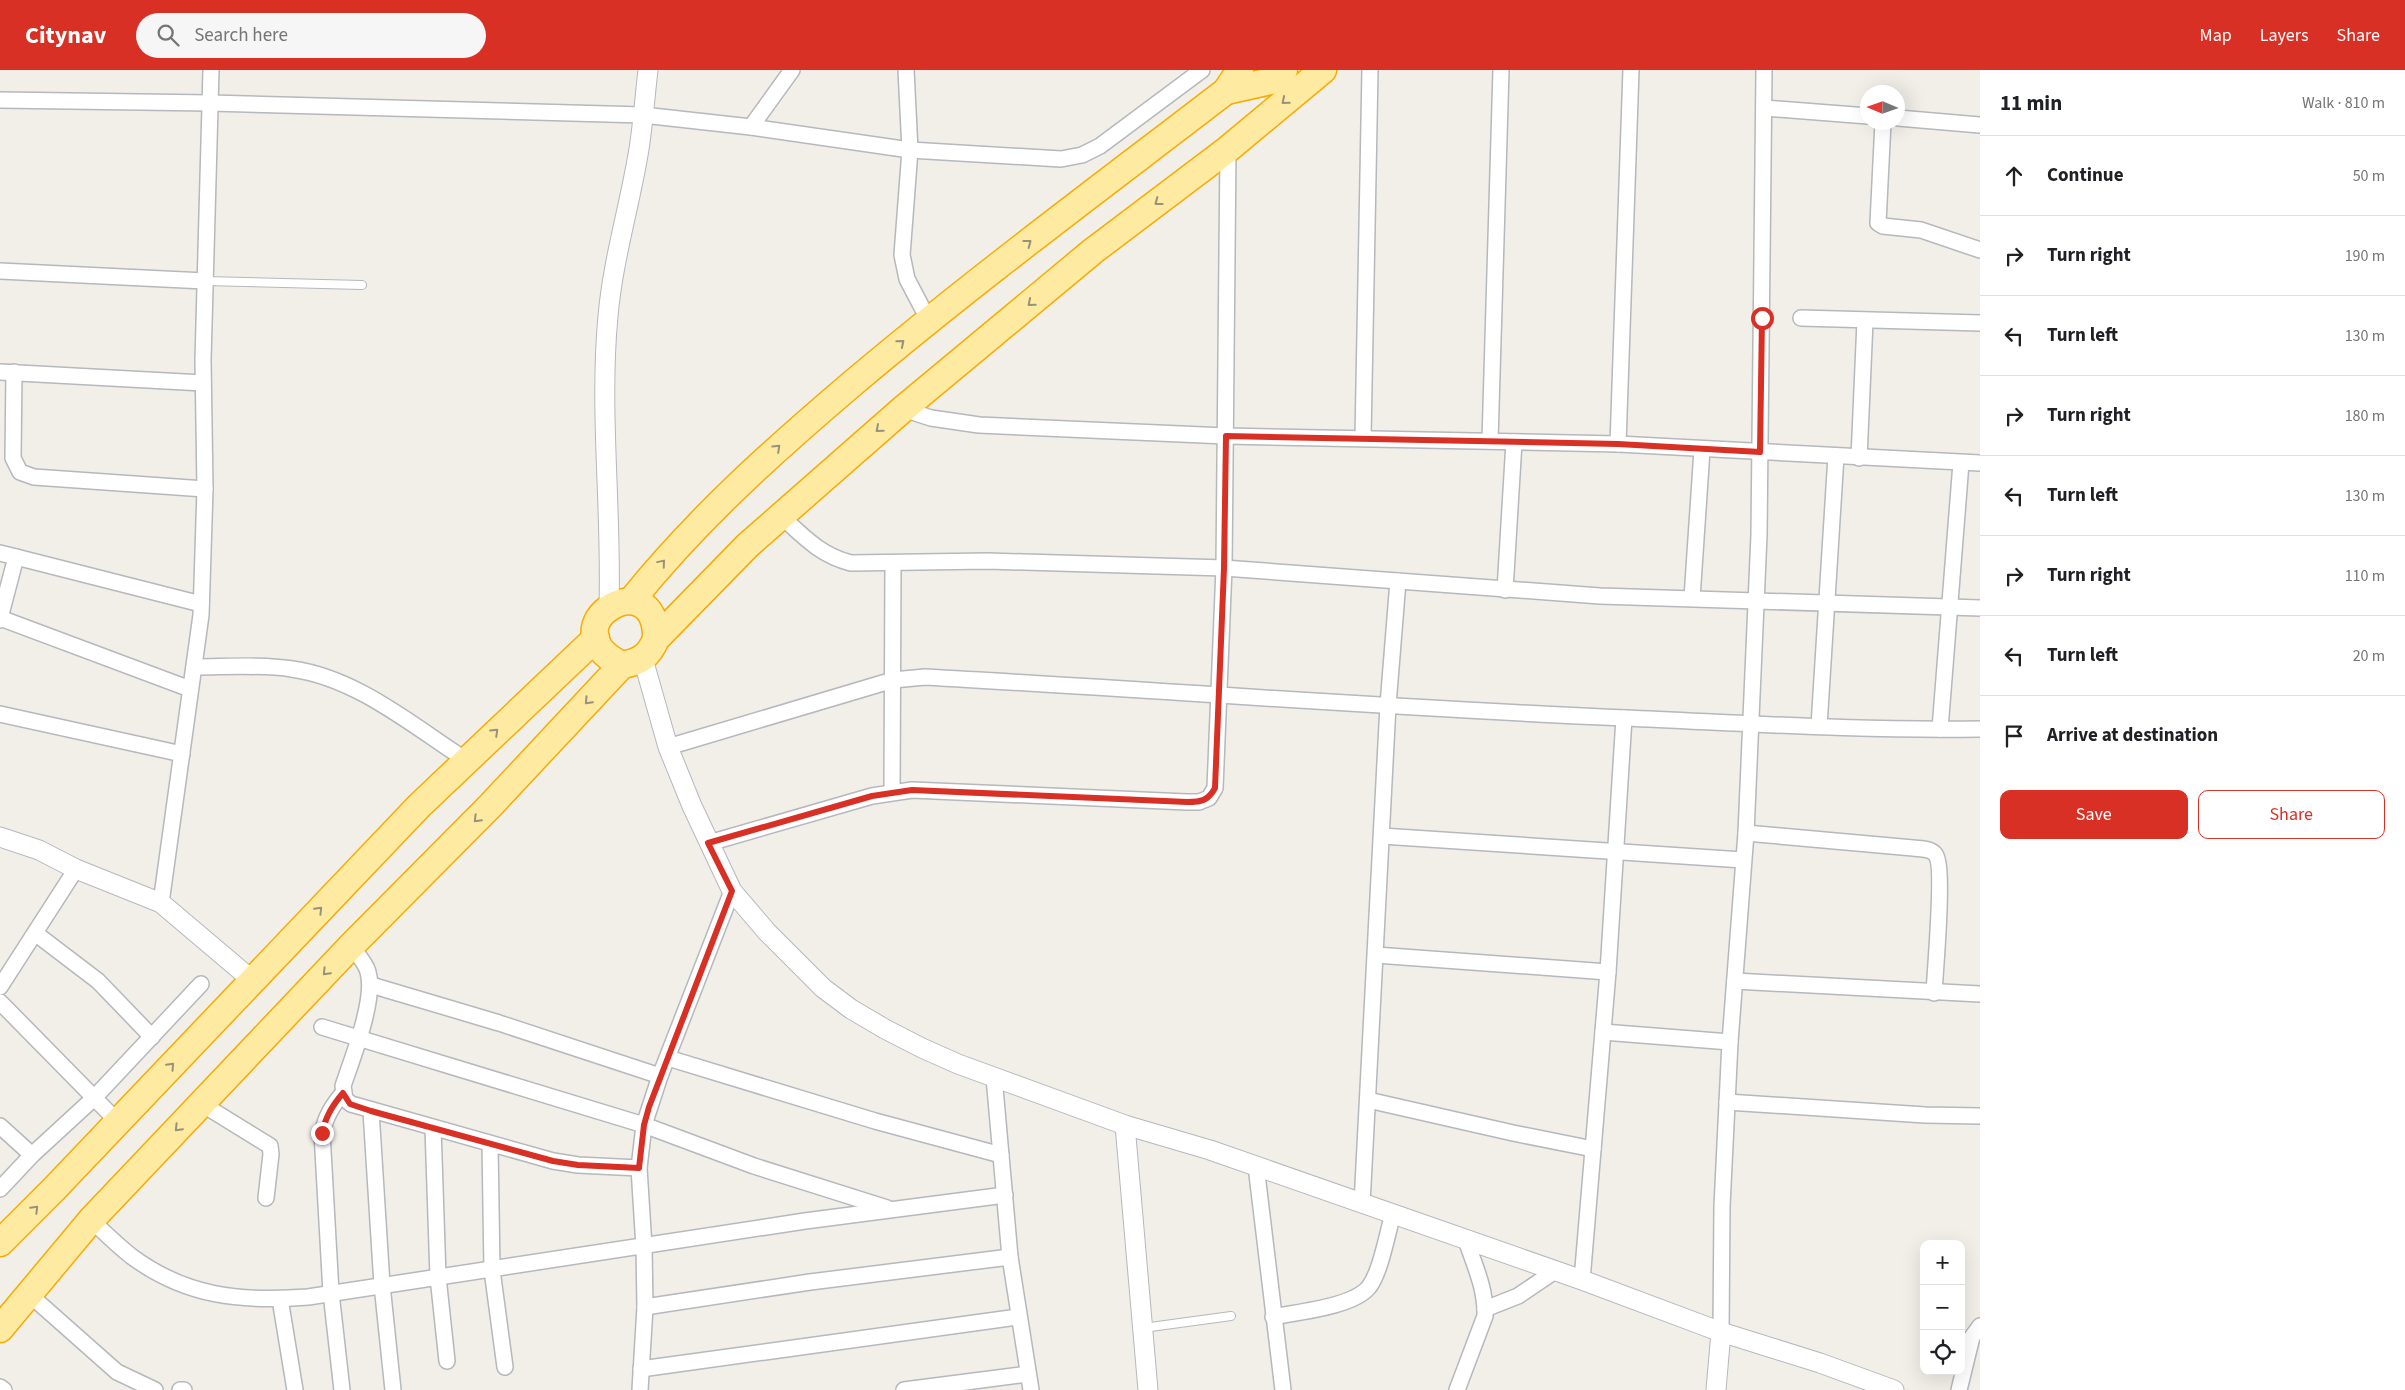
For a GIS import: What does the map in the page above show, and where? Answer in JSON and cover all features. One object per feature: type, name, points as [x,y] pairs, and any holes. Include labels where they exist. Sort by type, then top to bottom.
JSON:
[{"type":"highway","points":[[640,654],[604,654],[596,638],[596,626],[600,615],[620,604],[736,486],[782,443],[928,319],[1240,70]]},
{"type":"highway","points":[[0,1329],[91,1220],[351,946],[748,545],[903,409],[1093,251],[1228,149],[1323,70]]},
{"type":"highway","points":[[1226,81],[1278,76]]},
{"type":"highway","points":[[620,604],[644,607],[652,616],[656,627],[640,654]]},
{"type":"highway","points":[[0,1243],[466,760],[596,638]]},
{"type":"street","points":[[161,904],[201,604],[205,489],[203,383],[211,70]]},
{"type":"street","points":[[620,604],[610,565],[605,362],[612,282],[639,150],[648,70]]},
{"type":"street","points":[[751,127],[792,70]]},
{"type":"street","points":[[906,70],[910,150],[902,255],[907,278],[928,319]]},
{"type":"street","points":[[0,100],[210,103],[643,115],[751,127],[910,150],[1061,159],[1082,155],[1100,146],[1202,70]]},
{"type":"street","points":[[1363,438],[1370,70]]},
{"type":"street","points":[[1490,441],[1501,70]]},
{"type":"street","points":[[1618,444],[1632,70]]},
{"type":"street","points":[[1716,1390],[1721,1332],[1722,1206],[1730,1042],[1746,833],[1756,600],[1760,452],[1764,70]]},
{"type":"street","points":[[1765,108],[1860,115]]},
{"type":"street","points":[[1905,119],[1980,125]]},
{"type":"street","points":[[1883,130],[1878,223],[1883,226],[1921,230],[1938,234],[1980,250]]},
{"type":"street","points":[[708,843],[892,792],[941,790],[1199,802],[1209,798],[1215,788],[1224,568],[1228,149]]},
{"type":"street","points":[[0,271],[205,281]]},
{"type":"street","points":[[1801,318],[1980,323]]},
{"type":"street","points":[[1859,458],[1864,320]]},
{"type":"street","points":[[203,383],[7,372],[12,458],[20,472],[34,477],[205,489]]},
{"type":"street","points":[[903,409],[931,418],[964,424],[1226,436],[1618,444],[1702,450],[1980,463]]},
{"type":"street","points":[[1505,590],[1514,442]]},
{"type":"street","points":[[1692,598],[1702,450]]},
{"type":"street","points":[[1819,726],[1836,456]]},
{"type":"street","points":[[1940,729],[1961,463]]},
{"type":"street","points":[[780,515],[814,546],[833,558],[851,563],[988,561],[1224,568],[1505,590],[1828,604],[1980,608]]},
{"type":"street","points":[[0,553],[201,604]]},
{"type":"street","points":[[16,557],[0,618],[190,689]]},
{"type":"street","points":[[892,792],[893,563]]},
{"type":"street","points":[[1362,1204],[1388,705],[1398,581]]},
{"type":"street","points":[[640,654],[668,747],[708,843],[732,891],[747,910],[795,961],[823,988],[851,1009],[922,1048],[994,1077],[1126,1125],[1256,1166],[1582,1280],[1721,1332],[1820,1363],[1894,1390]]},
{"type":"street","points":[[194,667],[270,666],[294,669],[320,676],[353,688],[466,760]]},
{"type":"street","points":[[668,747],[893,680],[925,677],[1220,694],[1539,716],[1624,718],[1751,725],[1980,729]]},
{"type":"street","points":[[0,714],[182,754]]},
{"type":"street","points":[[1582,1280],[1608,972],[1624,718]]},
{"type":"street","points":[[1746,833],[1913,848],[1929,850],[1936,854],[1939,864],[1940,886],[1934,993]]},
{"type":"street","points":[[0,836],[39,850],[76,869],[161,904],[252,980]]},
{"type":"street","points":[[1382,836],[1616,850],[1743,860]]},
{"type":"street","points":[[0,987],[76,869]]},
{"type":"street","points":[[640,1390],[645,1307],[644,1247],[639,1168],[644,1125],[660,1076],[732,891]]},
{"type":"street","points":[[35,933],[98,981],[152,1036]]},
{"type":"street","points":[[351,946],[368,971],[371,985],[358,1039],[343,1086],[343,1093],[350,1104],[490,1144],[578,1165],[639,1168]]},
{"type":"street","points":[[1376,955],[1608,972]]},
{"type":"street","points":[[1735,981],[1980,994]]},
{"type":"street","points":[[0,1189],[94,1098],[201,984]]},
{"type":"street","points":[[371,985],[499,1023],[660,1076]]},
{"type":"street","points":[[0,1002],[118,1122]]},
{"type":"street","points":[[322,1027],[644,1125],[754,1166],[889,1209]]},
{"type":"street","points":[[1603,1032],[1730,1042]]},
{"type":"street","points":[[668,1058],[875,1122],[1001,1155]]},
{"type":"street","points":[[994,1077],[1010,1257],[1031,1390]]},
{"type":"street","points":[[342,1390],[331,1293],[322,1133],[329,1112],[343,1093]]},
{"type":"street","points":[[1368,1100],[1513,1134],[1593,1149]]},
{"type":"street","points":[[1727,1102],[1924,1115],[1980,1116]]},
{"type":"street","points":[[202,1104],[270,1146],[271,1154],[266,1198]]},
{"type":"street","points":[[371,1111],[382,1285],[393,1390]]},
{"type":"street","points":[[1126,1125],[1148,1390]]},
{"type":"street","points":[[0,1126],[32,1156]]},
{"type":"street","points":[[433,1128],[438,1277],[447,1361]]},
{"type":"street","points":[[490,1144],[492,1270],[505,1367]]},
{"type":"street","points":[[1256,1166],[1283,1390]]},
{"type":"street","points":[[91,1220],[130,1256],[183,1286],[230,1296],[280,1299],[492,1270],[889,1209],[1005,1195]]},
{"type":"street","points":[[1273,1317],[1346,1302],[1368,1288],[1374,1277],[1393,1214]]},
{"type":"street","points":[[1457,1390],[1482,1326],[1485,1309],[1482,1288],[1466,1240]]},
{"type":"street","points":[[645,1307],[810,1282],[1010,1257]]},
{"type":"street","points":[[1485,1309],[1518,1296],[1555,1271]]},
{"type":"street","points":[[30,1295],[118,1372],[155,1390]]},
{"type":"street","points":[[280,1299],[295,1390]]},
{"type":"street","points":[[641,1369],[1018,1317]]},
{"type":"street","points":[[1959,1390],[1972,1337],[1980,1326]]},
{"type":"street","points":[[904,1390],[1028,1374]]},
{"type":"street","points":[[0,1387],[4,1390]]},
{"type":"lane","points":[[205,281],[362,285]]},
{"type":"lane","points":[[1143,1328],[1231,1316]]},
{"type":"route","points":[[322,1133],[332,1106],[343,1093],[350,1104],[371,1111],[553,1161],[578,1165],[639,1168],[644,1125],[649,1107],[732,891],[708,843],[872,796],[912,790],[1187,802],[1199,802],[1209,798],[1215,788],[1220,694],[1226,436],[1618,444],[1760,452],[1762,318]]}]
